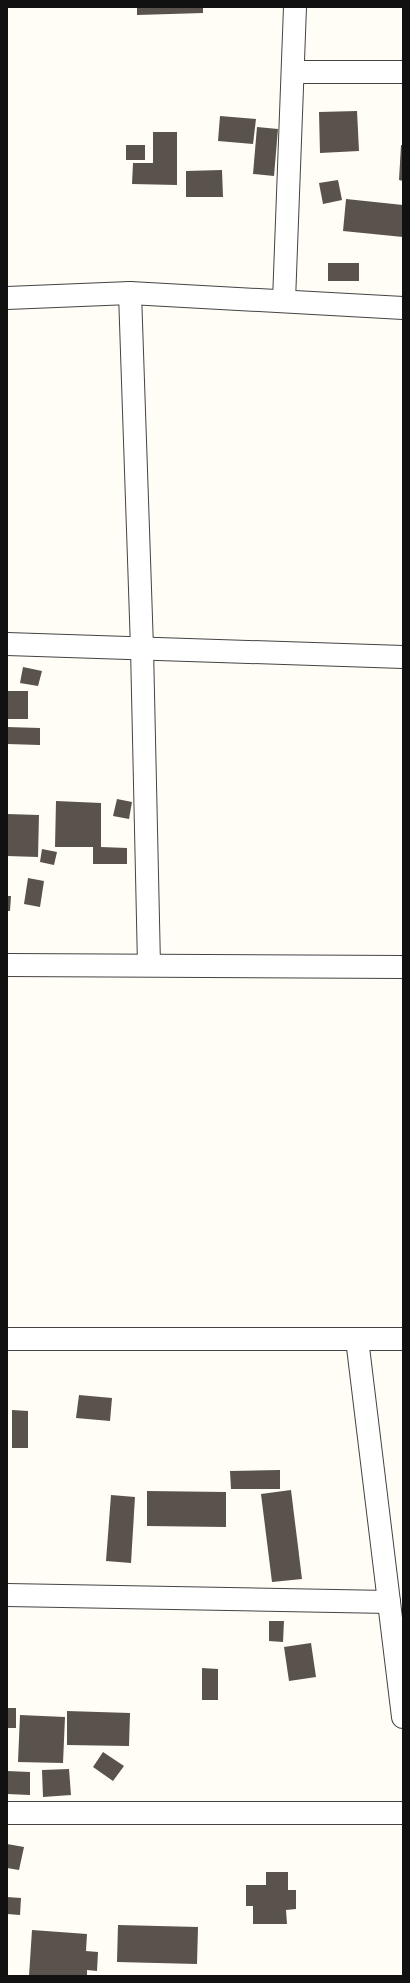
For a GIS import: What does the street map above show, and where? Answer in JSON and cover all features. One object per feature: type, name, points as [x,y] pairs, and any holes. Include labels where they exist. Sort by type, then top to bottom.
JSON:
[{"type":"street","points":[[284,300],[295,7]]},
{"type":"street","points":[[293,72],[403,72]]},
{"type":"street","points":[[130,293],[142,648],[149,965]]},
{"type":"street","points":[[7,298],[130,293],[284,300],[403,308]]},
{"type":"street","points":[[7,644],[403,657]]},
{"type":"street","points":[[7,965],[403,967]]},
{"type":"street","points":[[7,1339],[403,1339]]},
{"type":"street","points":[[357,1339],[403,1717]]},
{"type":"street","points":[[7,1595],[389,1602]]},
{"type":"street","points":[[7,1813],[403,1813]]},
{"type":"building","points":[[137,7],[203,7],[203,13],[137,15]]},
{"type":"building","points":[[357,111],[359,151],[320,153],[319,112]]},
{"type":"building","points":[[220,116],[256,119],[253,144],[218,141]]},
{"type":"building","points":[[257,127],[278,129],[274,176],[253,174]]},
{"type":"building","points":[[153,132],[177,132],[177,185],[132,184],[133,163],[153,163]]},
{"type":"building","points":[[126,145],[145,145],[145,160],[126,160]]},
{"type":"building","points":[[401,145],[403,145],[403,181],[399,180]]},
{"type":"building","points":[[222,170],[223,197],[186,197],[186,171]]},
{"type":"building","points":[[338,180],[342,200],[323,204],[319,183]]},
{"type":"building","points":[[346,199],[403,205],[403,237],[343,231]]},
{"type":"building","points":[[328,263],[359,263],[359,281],[328,281]]},
{"type":"building","points":[[23,667],[42,671],[38,686],[20,683]]},
{"type":"building","points":[[7,691],[28,691],[28,719],[7,719]]},
{"type":"building","points":[[7,727],[40,728],[40,745],[7,744]]},
{"type":"building","points":[[117,799],[132,802],[129,819],[113,816]]},
{"type":"building","points":[[56,801],[101,803],[101,847],[127,848],[127,864],[93,864],[93,847],[55,847]]},
{"type":"building","points":[[7,814],[39,815],[38,857],[7,856]]},
{"type":"building","points":[[42,849],[57,852],[54,865],[40,862]]},
{"type":"building","points":[[28,878],[44,881],[40,907],[24,904]]},
{"type":"building","points":[[7,896],[11,896],[10,911],[7,911]]},
{"type":"building","points":[[79,1395],[112,1398],[110,1421],[76,1418]]},
{"type":"building","points":[[12,1410],[28,1411],[28,1448],[12,1448]]},
{"type":"building","points":[[280,1470],[280,1489],[231,1489],[230,1471]]},
{"type":"building","points":[[291,1490],[302,1579],[272,1582],[261,1494]]},
{"type":"building","points":[[147,1491],[226,1492],[226,1527],[147,1526]]},
{"type":"building","points":[[111,1495],[135,1497],[131,1563],[106,1561]]},
{"type":"building","points":[[269,1621],[284,1621],[283,1642],[269,1641]]},
{"type":"building","points":[[311,1643],[316,1677],[289,1681],[284,1647]]},
{"type":"building","points":[[202,1668],[218,1669],[218,1700],[202,1700]]},
{"type":"building","points":[[7,1708],[16,1708],[16,1728],[7,1728]]},
{"type":"building","points":[[67,1711],[130,1713],[129,1746],[67,1745]]},
{"type":"building","points":[[20,1715],[65,1717],[63,1763],[18,1762]]},
{"type":"building","points":[[103,1752],[124,1766],[113,1781],[93,1767]]},
{"type":"building","points":[[69,1769],[71,1795],[43,1797],[42,1770]]},
{"type":"building","points":[[7,1771],[30,1772],[30,1795],[7,1794]]},
{"type":"building","points":[[7,1844],[24,1847],[19,1870],[7,1868]]},
{"type":"building","points":[[266,1872],[288,1872],[288,1890],[296,1890],[296,1909],[286,1910],[287,1924],[253,1924],[253,1906],[246,1906],[246,1885],[266,1885]]},
{"type":"building","points":[[7,1897],[21,1898],[20,1915],[7,1914]]},
{"type":"building","points":[[118,1925],[198,1927],[197,1964],[117,1962]]},
{"type":"building","points":[[32,1930],[87,1934],[86,1951],[98,1952],[97,1971],[87,1970],[87,1976],[29,1976]]}]
